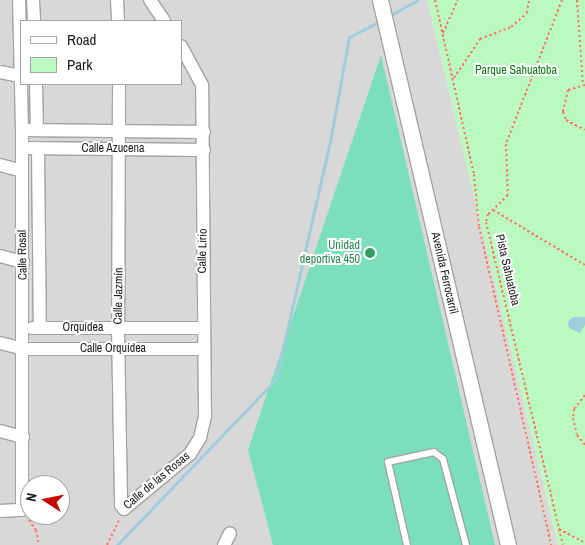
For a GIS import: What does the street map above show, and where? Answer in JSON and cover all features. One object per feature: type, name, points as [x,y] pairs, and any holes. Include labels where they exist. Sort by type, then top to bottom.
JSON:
[{"type":"street","name":"Calle Rosal","points":[[19,0],[20,38]]},
{"type":"street","points":[[33,0],[34,20]]},
{"type":"street","points":[[117,0],[118,20]]},
{"type":"street","points":[[150,0],[163,20]]},
{"type":"street","name":"Avenida Ferrocarril","points":[[381,3],[508,545]]},
{"type":"street","name":"Calle Lirio","points":[[182,48],[202,85],[204,132],[202,328],[204,416]]},
{"type":"street","points":[[0,72],[20,76]]},
{"type":"street","name":"Calle Rosal","points":[[21,85],[24,328],[22,475]]},
{"type":"street","points":[[36,85],[37,130]]},
{"type":"street","name":"Calle Jazmín","points":[[119,85],[121,132],[118,349],[123,508]]},
{"type":"street","name":"Calle Azucena","points":[[22,130],[204,132]]},
{"type":"street","name":"Calle Azucena","points":[[22,148],[204,150]]},
{"type":"street","name":"Calle Rosal","points":[[38,148],[40,328]]},
{"type":"street","points":[[0,165],[22,171]]},
{"type":"street","points":[[0,256],[23,262]]},
{"type":"street","name":"Orquídea","points":[[24,328],[202,328]]},
{"type":"street","name":"Calle Orquídea","points":[[0,343],[24,349],[202,349]]},
{"type":"street","name":"Calle de las Rosas","points":[[123,508],[190,454],[200,438],[204,416]]},
{"type":"street","points":[[0,431],[23,437]]},
{"type":"street","points":[[0,511],[20,510]]},
{"type":"street","points":[[224,545],[230,533]]},
{"type":"lane","points":[[406,545],[388,462],[434,452],[443,459],[466,545]]},
{"type":"path","points":[[435,0],[474,174],[479,226],[551,545]]},
{"type":"path","points":[[443,33],[458,0]]},
{"type":"path","points":[[454,78],[480,39],[511,27],[526,13],[530,0]]},
{"type":"path","name":"Pista Sahuatoba","points":[[562,0],[506,144],[508,195],[493,210],[486,222],[564,545]]},
{"type":"path","points":[[578,0],[584,85],[568,90],[563,112],[566,120],[585,130]]},
{"type":"path","points":[[493,210],[585,265]]},
{"type":"path","points":[[585,395],[574,409],[573,418],[577,435],[585,445]]},
{"type":"path","name":"Calle de las Rosas","points":[[107,545],[123,508]]},
{"type":"path","points":[[32,525],[36,530],[39,545]]},
{"type":"path","points":[[559,528],[585,543]]},
{"type":"shaded area","points":[[0,0],[427,0],[558,545],[0,545]]},
{"type":"green space","name":"Parque Sahuatoba","points":[[427,0],[585,0],[585,545],[558,545]]},
{"type":"green space","name":"Unidad deportiva 450","points":[[381,55],[495,545],[273,545],[248,450]]},
{"type":"water","points":[[573,317],[585,317],[585,325],[580,333],[569,328],[568,322]]},
{"type":"waterway","points":[[387,17],[418,0]]},
{"type":"waterway","points":[[117,545],[276,379],[331,136],[349,37],[380,21]]},
{"type":"place","name":"Unidad deportiva 450","points":[[370,253]]}]
